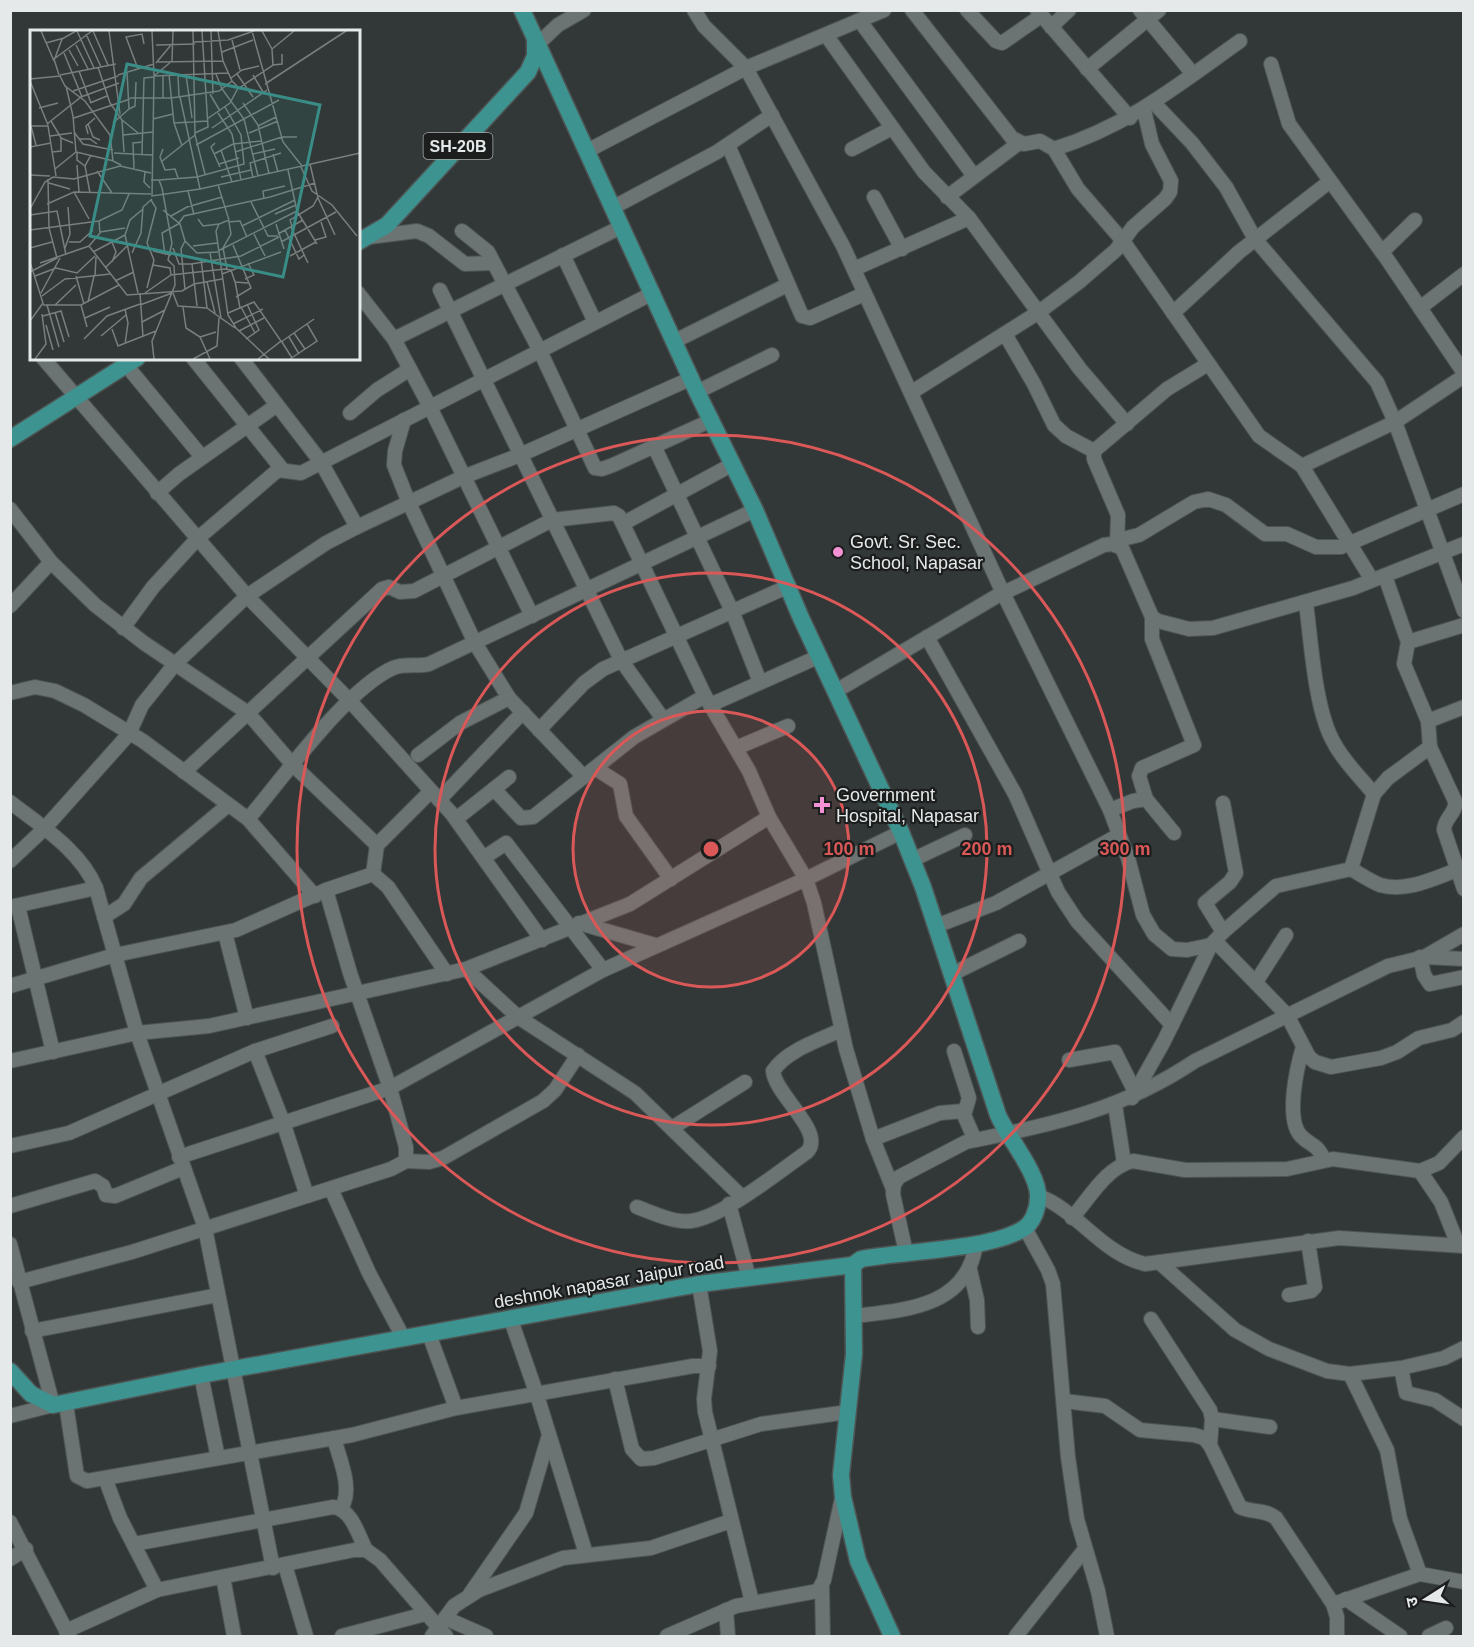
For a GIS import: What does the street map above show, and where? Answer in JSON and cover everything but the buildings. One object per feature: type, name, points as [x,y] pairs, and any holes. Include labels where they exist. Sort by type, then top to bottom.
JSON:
[{"type":"main road","points":[[522,10],[612,208],[755,510],[901,832],[936,926],[989,1091],[1006,1134],[1033,1178],[1039,1196],[1035,1213],[1025,1228],[976,1244],[906,1253]]},
{"type":"main road","name":"SH-20B","points":[[363,240],[387,225],[528,72],[535,56],[537,40]]},
{"type":"main road","points":[[10,439],[132,362]]},
{"type":"main road","name":"deshnok napasar Jaipur road","points":[[60,1405],[201,1375],[699,1284],[854,1265],[861,1259],[906,1253]]},
{"type":"main road","points":[[854,1265],[855,1316],[842,1475],[843,1497],[858,1561],[891,1636]]},
{"type":"main road","points":[[10,1371],[30,1394],[60,1405]]},
{"type":"street","points":[[537,40],[584,10]]},
{"type":"street","points":[[694,10],[704,26],[746,68],[854,269],[1003,593],[1110,810],[1143,915],[1162,943],[1179,950],[1216,939]]},
{"type":"street","points":[[586,151],[746,68],[884,10]]},
{"type":"street","points":[[912,10],[1019,143]]},
{"type":"street","points":[[967,10],[996,40],[1002,43],[1039,13],[1130,118]]},
{"type":"street","points":[[1051,27],[1069,10]]},
{"type":"street","points":[[1088,69],[1143,15],[1159,10]]},
{"type":"street","points":[[1143,15],[1193,74]]},
{"type":"street","points":[[860,21],[974,176]]},
{"type":"street","points":[[826,35],[924,172],[969,218],[1080,369],[1127,424]]},
{"type":"street","points":[[1054,149],[1130,118],[1149,107],[1240,41]]},
{"type":"street","points":[[1271,64],[1285,117],[1329,182],[1382,252],[1464,374],[1395,422],[1302,466]]},
{"type":"street","points":[[1149,107],[1191,143],[1226,187],[1255,239],[1370,373],[1395,422],[1464,611]]},
{"type":"street","points":[[912,392],[1039,312],[1079,282],[1123,241],[1133,227],[1165,199],[1172,187],[1149,138],[1149,107]]},
{"type":"street","points":[[612,208],[671,179],[772,115]]},
{"type":"street","points":[[852,149],[892,128]]},
{"type":"street","points":[[947,197],[1019,143],[1040,141],[1054,149],[1078,189],[1123,241],[1263,440],[1302,466],[1348,545],[1379,578],[1408,642],[1404,664],[1428,721],[1430,747],[1456,805],[1444,825],[1460,869],[1464,889]]},
{"type":"street","points":[[728,145],[787,285],[806,318],[864,294]]},
{"type":"street","points":[[1173,313],[1255,239],[1329,182]]},
{"type":"street","points":[[874,197],[902,249]]},
{"type":"street","points":[[854,269],[969,218]]},
{"type":"street","points":[[1382,252],[1415,220]]},
{"type":"street","points":[[394,339],[451,313],[621,227]]},
{"type":"street","points":[[363,240],[417,231],[429,236],[465,264],[493,263]]},
{"type":"street","points":[[462,231],[484,248],[493,263],[540,351],[592,465],[598,469],[613,465],[712,420]]},
{"type":"street","points":[[563,255],[595,322]]},
{"type":"street","points":[[1420,308],[1464,274]]},
{"type":"street","points":[[675,341],[787,285]]},
{"type":"street","points":[[440,290],[621,660],[663,719]]},
{"type":"street","points":[[195,360],[282,469],[296,473],[653,293]]},
{"type":"street","points":[[360,296],[394,339],[430,407],[531,616]]},
{"type":"street","points":[[1005,334],[1034,384],[1054,425],[1066,436],[1094,451]]},
{"type":"street","points":[[10,861],[44,829],[129,734],[142,705],[175,664],[247,596],[326,543],[463,477],[520,455],[577,428],[772,355]]},
{"type":"street","points":[[45,360],[75,399],[247,596],[350,701],[456,819],[542,940]]},
{"type":"street","points":[[243,360],[321,462],[357,527]]},
{"type":"street","points":[[132,362],[202,457]]},
{"type":"street","points":[[1094,451],[1167,390],[1208,364]]},
{"type":"street","points":[[350,412],[377,390],[410,369]]},
{"type":"street","points":[[157,493],[202,457],[277,405]]},
{"type":"street","points":[[404,420],[393,459],[409,503],[475,643],[509,698],[539,729],[590,773],[620,784],[626,816],[671,879]]},
{"type":"street","points":[[654,446],[732,611],[760,682]]},
{"type":"street","points":[[1094,451],[1094,459],[1118,515],[1118,542],[1152,617],[1152,639],[1194,745],[1142,768],[1139,776],[1146,799],[1174,832]]},
{"type":"street","points":[[624,523],[733,464]]},
{"type":"street","points":[[123,628],[153,587],[197,539],[282,469]]},
{"type":"street","points":[[836,691],[1003,593],[1104,545],[1139,536],[1194,502],[1208,499],[1226,505],[1265,534],[1287,534],[1316,547],[1348,545],[1464,494]]},
{"type":"street","points":[[10,509],[51,562],[95,605],[123,628],[248,713],[293,765],[377,845]]},
{"type":"street","points":[[248,819],[350,701],[391,669],[429,664],[755,510]]},
{"type":"street","points":[[184,772],[309,659],[382,589],[388,587],[407,593],[552,520],[614,513],[624,523],[640,565],[707,700],[736,748],[769,818],[806,879],[814,903],[841,1030],[873,1139],[893,1188],[906,1253]]},
{"type":"street","points":[[1152,617],[1168,624],[1202,629],[1306,603],[1379,578],[1464,544]]},
{"type":"street","points":[[10,606],[51,562]]},
{"type":"street","points":[[539,729],[584,683],[621,660],[789,586]]},
{"type":"street","points":[[1306,603],[1315,674],[1328,730],[1339,752],[1374,794]]},
{"type":"street","points":[[1408,642],[1464,625]]},
{"type":"street","points":[[927,637],[1015,794],[1058,892],[1077,921],[1172,1025]]},
{"type":"street","points":[[494,789],[521,818],[527,820],[634,737],[663,719],[820,656]]},
{"type":"street","points":[[10,693],[35,687],[55,691],[84,705],[184,772],[227,806],[248,819],[321,893],[359,994],[390,1088],[406,1147],[406,1161]]},
{"type":"street","points":[[418,755],[460,723],[509,698]]},
{"type":"street","points":[[1428,721],[1464,707]]},
{"type":"street","points":[[373,874],[377,845],[435,796],[523,712]]},
{"type":"street","points":[[736,748],[788,726]]},
{"type":"street","points":[[1351,869],[1374,794],[1388,778],[1430,747]]},
{"type":"street","points":[[456,819],[509,777]]},
{"type":"street","points":[[1110,810],[1133,801],[1146,799]]},
{"type":"street","points":[[10,802],[64,844],[96,888],[156,1093],[205,1228],[263,1519],[306,1636]]},
{"type":"street","points":[[1222,803],[1236,873],[1230,882],[1205,903],[1216,939],[1287,1015],[1303,1047],[1315,1062],[1331,1067],[1389,1055],[1413,1041],[1452,1030],[1464,1022]]},
{"type":"street","points":[[104,917],[124,904],[141,878],[227,806]]},
{"type":"street","points":[[10,1061],[137,1033],[209,1026],[466,969],[630,904],[769,818]]},
{"type":"street","points":[[10,1206],[95,1181],[103,1186],[106,1196],[115,1196],[181,1162],[283,1122],[390,1088],[603,969],[806,879],[901,832]]},
{"type":"street","points":[[912,860],[964,835]]},
{"type":"street","points":[[936,926],[996,903],[1119,835]]},
{"type":"street","points":[[485,857],[506,843],[574,925],[603,969]]},
{"type":"street","points":[[1134,1095],[1216,939],[1276,886],[1351,869],[1380,884],[1392,886],[1419,883],[1460,869]]},
{"type":"street","points":[[10,986],[38,980],[115,955],[225,933],[373,874]]},
{"type":"street","points":[[373,874],[388,887],[447,974]]},
{"type":"street","points":[[54,1052],[38,980],[14,906],[96,888]]},
{"type":"street","points":[[574,925],[655,945]]},
{"type":"street","points":[[225,933],[247,1017]]},
{"type":"street","points":[[893,1188],[899,1177],[956,1145],[1115,1105],[1195,1061],[1287,1015],[1388,966],[1422,957],[1464,934]]},
{"type":"street","points":[[1256,982],[1286,935]]},
{"type":"street","points":[[952,974],[1019,941]]},
{"type":"street","points":[[1422,957],[1464,959]]},
{"type":"street","points":[[1422,957],[1424,975],[1430,984],[1464,977]]},
{"type":"street","points":[[466,969],[518,1017],[635,1093],[742,1197]]},
{"type":"street","points":[[10,1146],[69,1133],[255,1051],[332,1026]]},
{"type":"street","points":[[637,1207],[675,1219],[690,1221],[704,1217],[742,1197],[811,1148],[812,1138],[809,1129],[779,1088],[773,1071],[779,1062],[790,1055],[841,1030]]},
{"type":"street","points":[[1303,1047],[1292,1094],[1297,1129],[1300,1135],[1316,1145],[1324,1159]]},
{"type":"street","points":[[255,1051],[283,1122],[308,1196]]},
{"type":"street","points":[[954,1051],[969,1098],[964,1111],[975,1140]]},
{"type":"street","points":[[1070,1060],[1115,1052],[1134,1095]]},
{"type":"street","points":[[20,1282],[132,1252],[331,1189],[391,1169],[406,1161],[429,1162],[443,1158],[543,1101],[555,1090],[578,1055]]},
{"type":"street","points":[[672,1128],[745,1082]]},
{"type":"street","points":[[1115,1105],[1124,1163]]},
{"type":"street","points":[[873,1139],[940,1113],[964,1111]]},
{"type":"street","points":[[1072,1218],[1108,1175],[1124,1163],[1133,1161],[1185,1170],[1287,1169],[1324,1159],[1420,1171],[1439,1163],[1464,1137]]},
{"type":"street","points":[[1039,1196],[1056,1204],[1118,1253],[1139,1262],[1160,1263],[1308,1241],[1358,1237],[1461,1246],[1446,1212],[1420,1171]]},
{"type":"street","points":[[331,1189],[369,1272],[404,1339]]},
{"type":"street","points":[[729,1204],[749,1278]]},
{"type":"street","points":[[1025,1228],[1053,1284],[1073,1496],[1085,1549],[1098,1591],[1107,1636]]},
{"type":"street","points":[[1289,1295],[1311,1291],[1315,1287],[1308,1241]]},
{"type":"street","points":[[10,1244],[20,1282],[17,1299],[32,1331],[60,1405],[77,1476],[87,1481],[334,1438],[456,1408],[536,1392],[709,1366]]},
{"type":"street","points":[[976,1244],[970,1270],[978,1327]]},
{"type":"street","points":[[1160,1263],[1235,1330],[1255,1342],[1327,1371],[1350,1374],[1401,1368],[1462,1355]]},
{"type":"street","points":[[855,1316],[925,1306],[946,1293],[970,1270]]},
{"type":"street","points":[[699,1284],[709,1339],[709,1366],[704,1399],[710,1439],[752,1602]]},
{"type":"street","points":[[32,1331],[218,1294]]},
{"type":"street","points":[[1151,1319],[1205,1400],[1212,1419],[1210,1445]]},
{"type":"street","points":[[511,1320],[536,1392],[586,1554]]},
{"type":"street","points":[[429,1334],[456,1408]]},
{"type":"street","points":[[1401,1368],[1406,1393],[1435,1400],[1464,1419]]},
{"type":"street","points":[[1350,1374],[1387,1450],[1400,1519],[1420,1574]]},
{"type":"street","points":[[201,1375],[218,1458]]},
{"type":"street","points":[[615,1379],[632,1449],[641,1459],[654,1458],[775,1421],[848,1412]]},
{"type":"street","points":[[1064,1401],[1105,1406],[1140,1430],[1204,1438],[1210,1445],[1240,1507],[1246,1510],[1264,1511],[1276,1518],[1339,1601],[1400,1636]]},
{"type":"street","points":[[10,1416],[60,1405]]},
{"type":"street","points":[[1212,1419],[1270,1427]]},
{"type":"street","points":[[441,1629],[470,1594],[526,1513],[549,1435]]},
{"type":"street","points":[[334,1438],[346,1491],[346,1501],[341,1508]]},
{"type":"street","points":[[105,1478],[120,1518],[156,1590]]},
{"type":"street","points":[[824,1636],[822,1587],[843,1497]]},
{"type":"street","points":[[134,1544],[263,1519],[341,1508],[347,1512],[366,1550],[380,1560],[425,1614],[441,1629],[486,1636]]},
{"type":"street","points":[[470,1594],[563,1558],[651,1548],[731,1521]]},
{"type":"street","points":[[10,1522],[26,1549],[67,1634],[156,1590],[354,1550],[366,1550]]},
{"type":"street","points":[[10,1559],[26,1549]]},
{"type":"street","points":[[1016,1636],[1085,1549]]},
{"type":"street","points":[[1339,1601],[1420,1574],[1464,1582]]},
{"type":"street","points":[[223,1577],[234,1636]]},
{"type":"street","points":[[674,1635],[726,1610],[752,1602],[814,1592],[822,1587]]},
{"type":"street","points":[[1337,1636],[1339,1601]]},
{"type":"street","points":[[726,1610],[728,1636]]},
{"type":"street","points":[[342,1636],[425,1614]]},
{"type":"street","points":[[1429,1636],[1446,1628]]},
{"type":"place","name":"Govt. Sr. Sec. School, Napasar","points":[[838,552]]},
{"type":"place","name":"Government Hospital, Napasar","points":[[822,805]]}]
